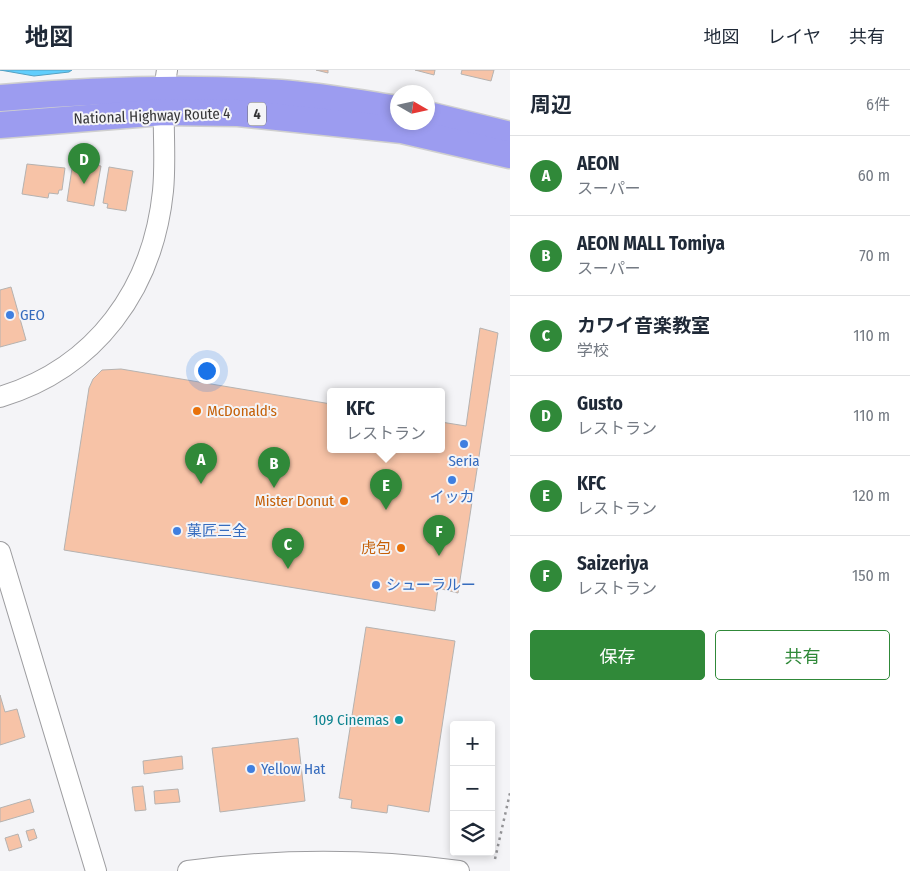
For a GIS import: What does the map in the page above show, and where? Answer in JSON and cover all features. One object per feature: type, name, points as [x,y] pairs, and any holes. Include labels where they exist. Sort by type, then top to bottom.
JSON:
[{"type":"highway","name":"National Highway Route 4","points":[[0,98],[164,91],[282,93],[390,108]]},
{"type":"highway","name":"National Highway Route 4","points":[[0,125],[164,91],[238,113],[402,130],[510,155]]},
{"type":"highway","points":[[435,117],[510,135]]},
{"type":"street","points":[[0,397],[43,380],[73,362],[97,340],[131,297],[153,246],[159,218],[163,189],[164,91]]},
{"type":"street","points":[[0,552],[96,871]]},
{"type":"street","points":[[188,871],[277,863],[358,864],[459,871]]},
{"type":"path","points":[[495,859],[510,793]]},
{"type":"water","points":[[0,70],[72,70],[69,72],[34,76]]},
{"type":"building","points":[[316,70],[328,70],[328,73]]},
{"type":"building","points":[[415,70],[435,70],[434,75]]},
{"type":"building","points":[[462,70],[494,70],[491,81],[461,74]]},
{"type":"building","points":[[73,162],[101,166],[94,206],[67,201]]},
{"type":"building","points":[[27,164],[65,168],[62,190],[59,190],[58,194],[49,193],[48,198],[22,194]]},
{"type":"building","points":[[109,167],[133,171],[126,211],[107,208],[108,204],[103,203]]},
{"type":"building","name":"GEO","points":[[11,287],[26,340],[0,347],[0,290]]},
{"type":"building","points":[[480,328],[498,333],[458,593],[438,588],[435,611],[64,550],[89,388],[93,379],[102,370],[121,369],[327,403],[327,453],[445,453],[445,423],[466,426]]},
{"type":"building","points":[[366,627],[455,641],[429,812],[388,805],[387,813],[351,808],[352,800],[339,798]]},
{"type":"building","points":[[0,695],[5,712],[17,709],[25,737],[0,745]]},
{"type":"building","points":[[298,738],[305,801],[220,812],[212,748]]},
{"type":"building","points":[[182,756],[183,769],[144,774],[143,761]]},
{"type":"building","points":[[143,786],[146,810],[135,811],[132,787]]},
{"type":"building","points":[[178,789],[180,802],[155,804],[154,791]]},
{"type":"building","points":[[30,799],[34,812],[0,822],[0,808]]},
{"type":"building","points":[[34,829],[37,838],[29,841],[26,831]]},
{"type":"building","points":[[18,834],[22,847],[9,851],[5,838]]},
{"type":"place","name":"Gusto","points":[[84,184]]},
{"type":"place","name":"GEO","points":[[10,315]]},
{"type":"place","name":"McDonald's","points":[[197,411]]},
{"type":"place","name":"Seria","points":[[464,444]]},
{"type":"place","name":"イッカ","points":[[452,480]]},
{"type":"place","name":"AEON","points":[[201,484]]},
{"type":"place","name":"AEON MALL Tomiya","points":[[274,488]]},
{"type":"place","name":"Mister Donut","points":[[344,501]]},
{"type":"place","name":"KFC","points":[[386,510]]},
{"type":"place","name":"菓匠三全","points":[[177,531]]},
{"type":"place","name":"虎包","points":[[401,548]]},
{"type":"place","name":"Saizeriya","points":[[439,556]]},
{"type":"place","name":"カワイ音楽教室","points":[[288,569]]},
{"type":"place","name":"シューラルー","points":[[376,585]]},
{"type":"place","name":"109 Cinemas","points":[[399,720]]},
{"type":"place","name":"Yellow Hat","points":[[251,769]]}]
